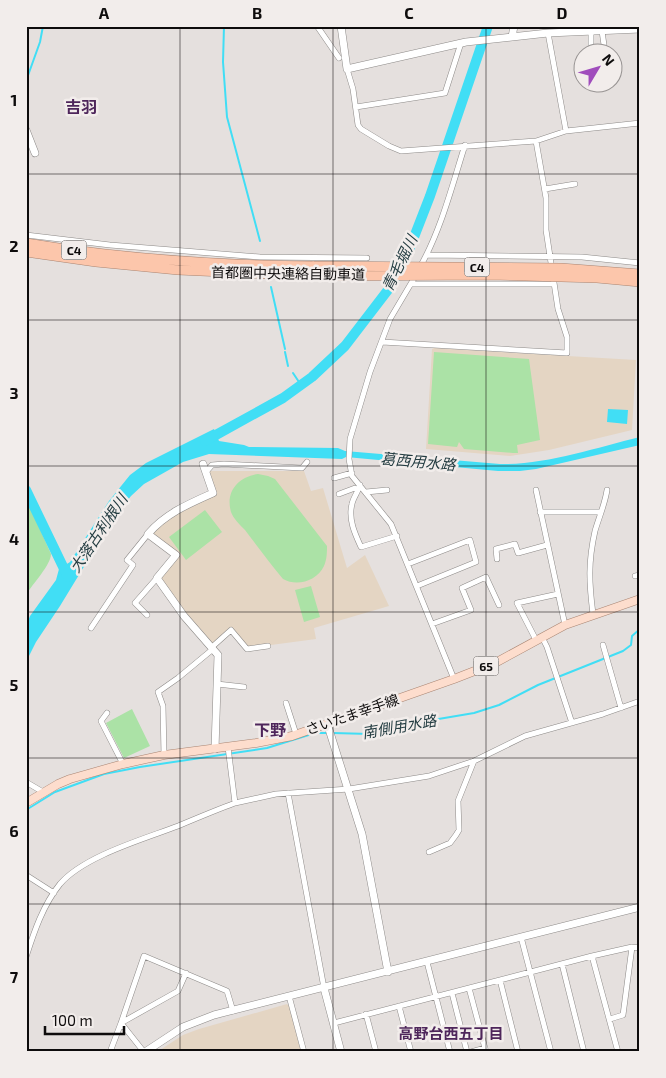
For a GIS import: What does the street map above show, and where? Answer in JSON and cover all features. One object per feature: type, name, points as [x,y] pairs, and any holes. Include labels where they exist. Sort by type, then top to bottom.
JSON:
[{"type":"highway","name":"首都圏中央連絡自動車道","points":[[26,243],[122,256],[229,263],[561,268],[640,274]]},
{"type":"highway","name":"首都圏中央連絡自動車道","points":[[26,252],[114,264],[230,273],[315,276],[491,275],[597,278],[640,282]]},
{"type":"main road","name":"さいたま幸手線","points":[[26,803],[43,792],[70,779],[123,764],[164,755],[256,743],[296,734],[327,724],[495,663],[565,625],[640,599]]},
{"type":"street","points":[[317,26],[339,58]]},
{"type":"street","points":[[341,26],[358,125],[360,129],[400,151],[536,141],[566,131],[640,123]]},
{"type":"street","points":[[512,36],[514,26]]},
{"type":"street","points":[[347,69],[464,42],[548,33],[636,28]]},
{"type":"street","points":[[591,31],[591,42]]},
{"type":"street","points":[[602,31],[604,42]]},
{"type":"street","points":[[548,33],[566,131]]},
{"type":"street","points":[[356,107],[445,93],[464,42]]},
{"type":"street","points":[[26,130],[35,153]]},
{"type":"street","points":[[382,342],[567,353],[567,337],[558,309],[546,230],[545,189],[536,141]]},
{"type":"street","points":[[454,679],[391,524],[366,492],[359,488],[352,476],[349,447],[368,380],[390,319],[427,255],[442,216],[464,146]]},
{"type":"street","points":[[545,189],[575,184]]},
{"type":"street","points":[[26,235],[110,245],[260,257],[367,258]]},
{"type":"street","points":[[427,255],[582,257],[640,263]]},
{"type":"street","points":[[411,284],[554,284]]},
{"type":"street","points":[[206,472],[212,465],[302,468],[307,462]]},
{"type":"street","points":[[92,628],[133,565],[127,560],[156,525],[170,514],[213,493],[203,464]]},
{"type":"street","points":[[334,478],[352,473]]},
{"type":"street","points":[[339,494],[359,488]]},
{"type":"street","points":[[359,488],[352,502],[350,512],[352,524],[361,547],[396,536]]},
{"type":"street","points":[[366,492],[387,490]]},
{"type":"street","points":[[536,490],[565,625]]},
{"type":"street","points":[[593,614],[589,566],[595,532],[607,490]]},
{"type":"street","points":[[540,512],[601,512]]},
{"type":"street","points":[[147,616],[135,603],[176,555],[148,534]]},
{"type":"street","points":[[408,564],[470,540],[476,562],[417,586]]},
{"type":"street","points":[[498,559],[496,548],[515,544],[518,553],[547,545]]},
{"type":"street","points":[[432,624],[471,610],[462,588],[486,577],[499,604]]},
{"type":"street","points":[[157,578],[184,616],[218,655],[215,749]]},
{"type":"street","points":[[558,594],[517,603],[539,639],[547,647],[572,723]]},
{"type":"street","points":[[164,755],[163,706],[158,692],[178,678],[231,630],[247,649],[268,646]]},
{"type":"street","points":[[603,645],[621,708]]},
{"type":"street","points":[[217,684],[244,687]]},
{"type":"street","points":[[26,957],[42,916],[54,894],[68,877],[93,860],[141,839],[235,803],[288,793],[349,789],[429,776],[474,762],[525,736],[640,701]]},
{"type":"street","points":[[286,703],[296,734]]},
{"type":"street","points":[[107,713],[101,721],[123,764]]},
{"type":"street","points":[[327,724],[362,834],[388,972]]},
{"type":"street","points":[[228,747],[235,803]]},
{"type":"street","points":[[429,852],[450,843],[459,830],[458,801],[474,762]]},
{"type":"street","points":[[26,782],[43,792]]},
{"type":"street","points":[[288,793],[324,988],[342,1052]]},
{"type":"street","points":[[26,875],[54,894]]},
{"type":"street","points":[[121,1023],[144,1052],[183,1027],[200,1020],[640,907]]},
{"type":"street","points":[[521,937],[551,1052]]},
{"type":"street","points":[[334,1023],[592,956],[632,947],[640,948]]},
{"type":"street","points":[[610,1019],[623,1015],[632,947]]},
{"type":"street","points":[[110,1052],[144,956],[227,991],[233,1011]]},
{"type":"street","points":[[592,956],[618,1052]]},
{"type":"street","points":[[427,962],[450,1052]]},
{"type":"street","points":[[562,964],[584,1052]]},
{"type":"street","points":[[121,1023],[178,991],[186,973]]},
{"type":"street","points":[[500,980],[518,1052]]},
{"type":"street","points":[[452,992],[469,1052],[485,1050],[469,988]]},
{"type":"street","points":[[289,996],[304,1052]]},
{"type":"street","points":[[399,1006],[411,1052]]},
{"type":"street","points":[[366,1014],[376,1052]]},
{"type":"shaded area","points":[[432,349],[636,360],[632,430],[549,450],[510,456],[426,449]]},
{"type":"shaded area","points":[[209,471],[304,471],[311,491],[323,488],[347,568],[365,555],[389,606],[314,628],[316,639],[248,648],[231,628],[211,646],[185,615],[159,578],[178,554],[151,534],[171,516],[216,494]]},
{"type":"shaded area","points":[[287,1004],[301,1052],[157,1052],[183,1035],[199,1029]]},
{"type":"green space","points":[[434,352],[529,359],[540,440],[517,445],[518,453],[464,449],[459,442],[457,447],[428,444]]},
{"type":"green space","points":[[258,474],[275,479],[327,546],[324,566],[312,579],[294,582],[283,579],[232,514],[230,498],[235,486],[245,478]]},
{"type":"green space","points":[[26,498],[51,554],[45,569],[26,595]]},
{"type":"green space","points":[[205,510],[222,532],[186,560],[169,537]]},
{"type":"green space","points":[[311,586],[320,617],[304,622],[295,590]]},
{"type":"green space","points":[[132,709],[150,746],[124,758],[106,723]]},
{"type":"water","points":[[608,409],[628,410],[627,424],[607,422]]},
{"type":"water","points":[[214,429],[219,441],[249,447],[338,448],[345,451],[500,464],[517,464],[552,459],[640,437],[640,445],[520,471],[498,471],[346,457],[342,459],[209,454],[183,462],[144,484],[131,496],[113,519],[36,642],[26,662],[26,626],[30,616],[56,580],[59,569],[70,562],[109,501],[130,475],[146,463]]},
{"type":"waterway","points":[[26,81],[40,42],[43,26]]},
{"type":"waterway","points":[[224,26],[223,62],[227,117],[260,241]]},
{"type":"waterway","name":"青毛堀川","points":[[205,441],[283,398],[312,377],[345,346],[391,286],[409,250],[430,196],[488,26]]},
{"type":"waterway","points":[[271,287],[285,349]]},
{"type":"waterway","points":[[285,352],[288,366]]},
{"type":"waterway","points":[[293,373],[301,385]]},
{"type":"waterway","name":"大落古利根川","points":[[26,490],[68,577]]},
{"type":"waterway","name":"南側用水路","points":[[333,733],[370,734],[403,725],[474,713],[499,705],[538,685],[623,651],[631,645],[632,636],[640,629]]},
{"type":"waterway","name":"南側用水路","points":[[26,810],[55,792],[104,774],[267,748],[315,733],[328,733]]},
{"type":"district","name":"吉羽","points":[[81,106]]},
{"type":"district","name":"下野","points":[[270,729]]},
{"type":"district","name":"高野台西五丁目","points":[[451,1033]]},
{"type":"water label","name":"葛西用水路","points":[[418,461]]}]
